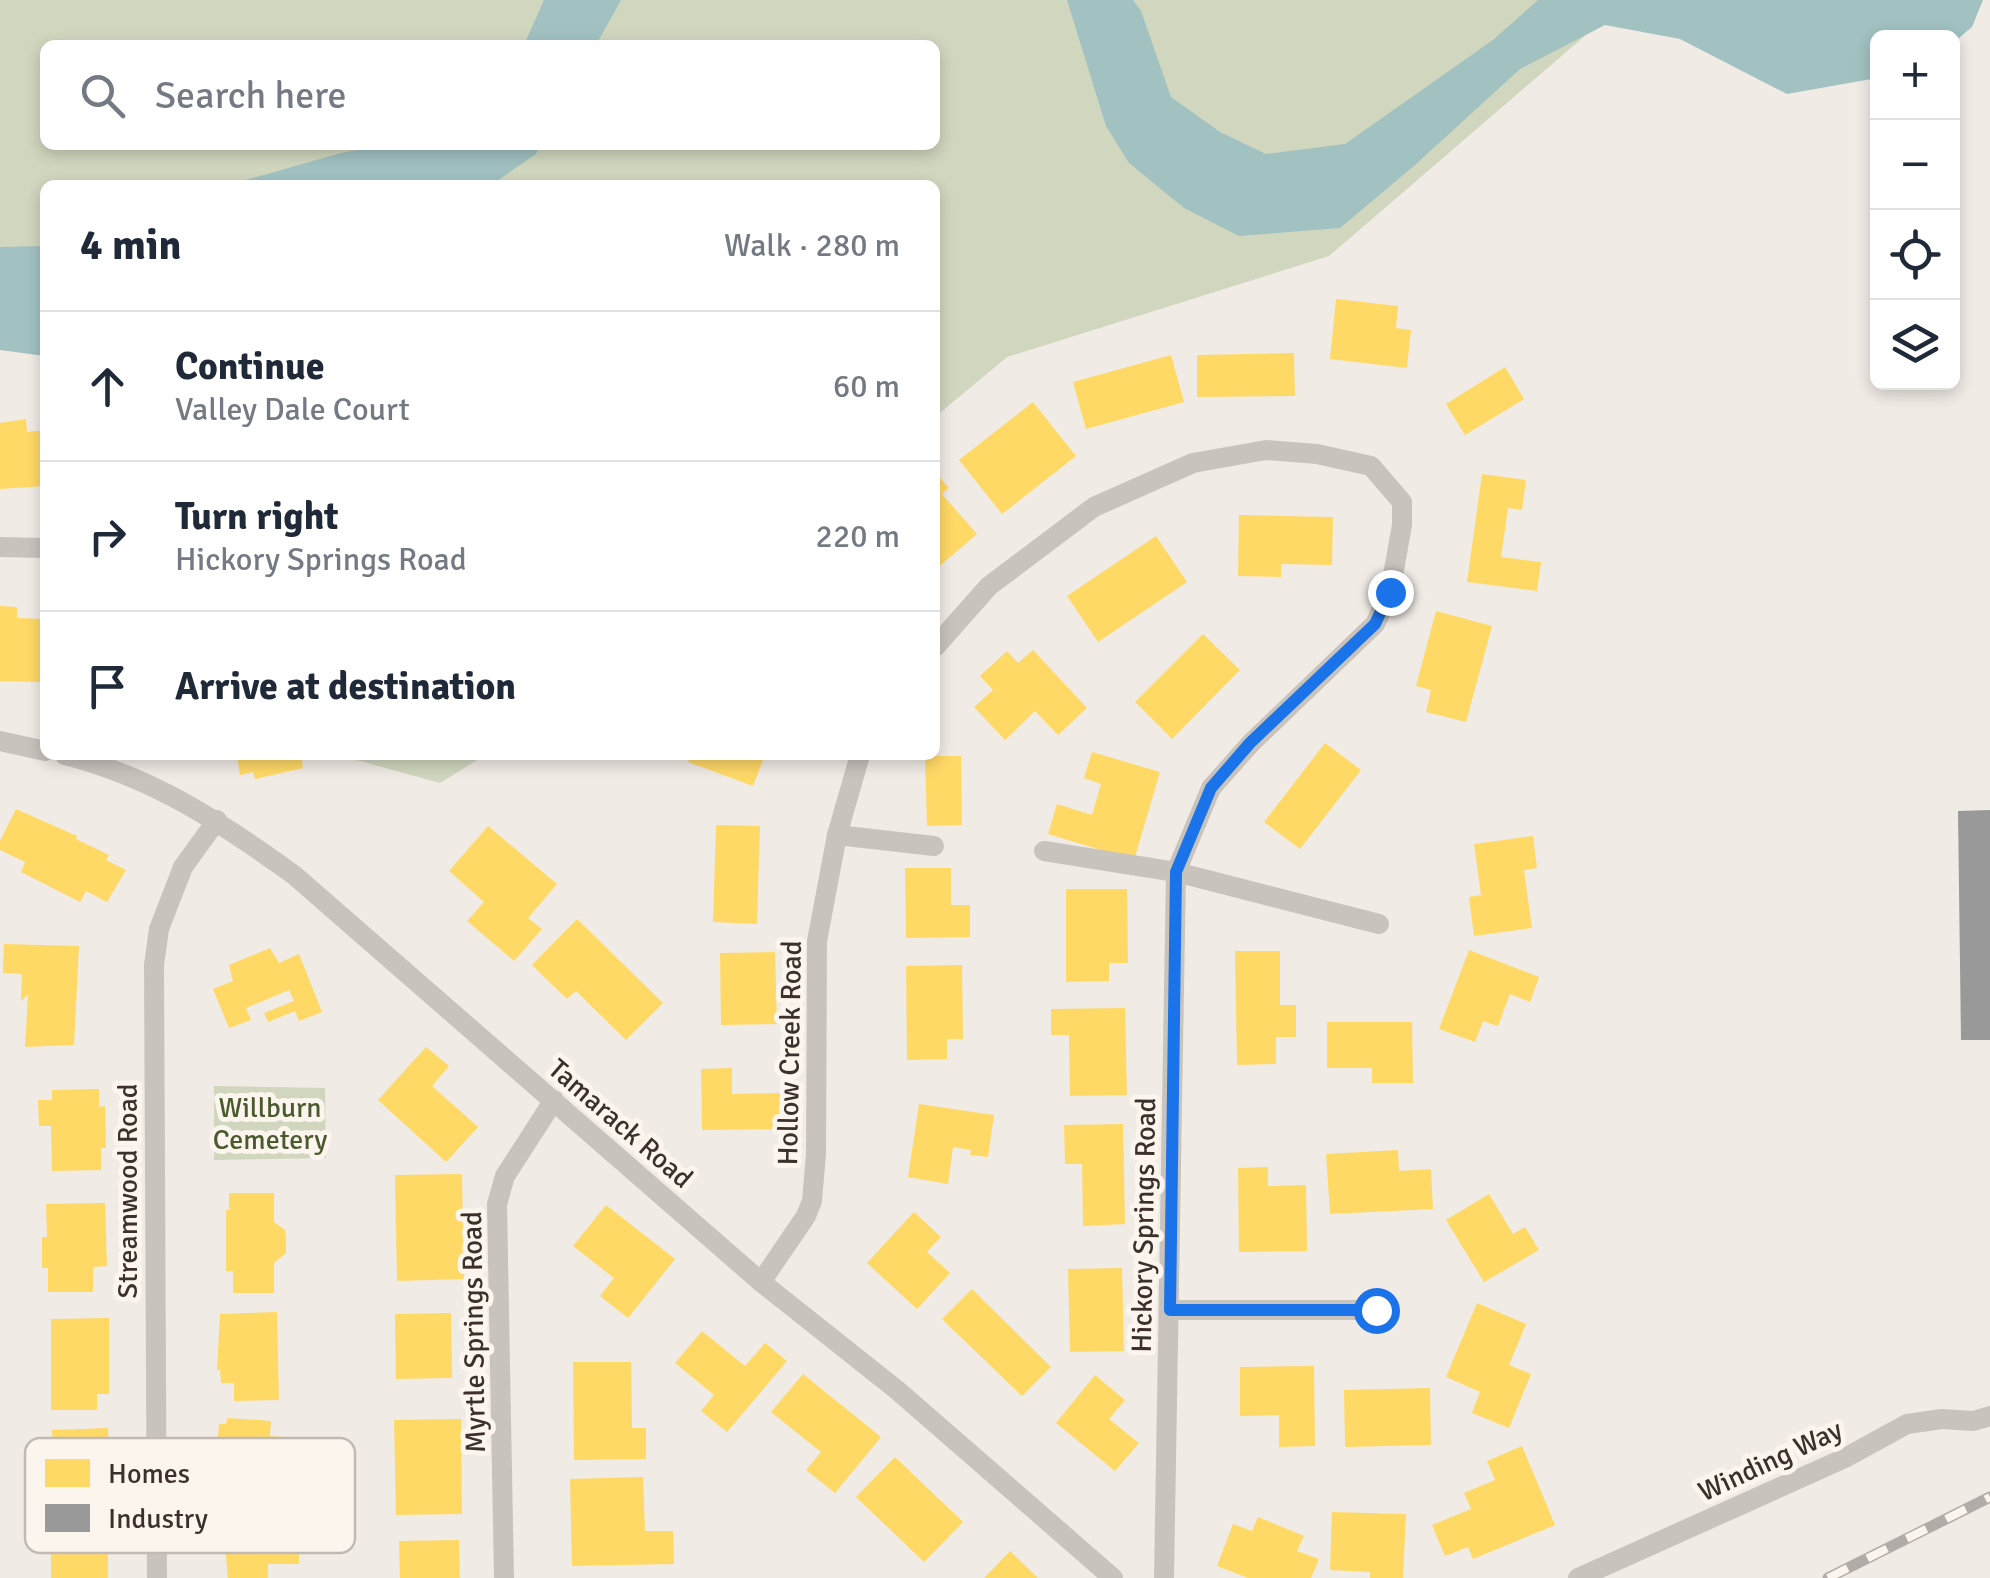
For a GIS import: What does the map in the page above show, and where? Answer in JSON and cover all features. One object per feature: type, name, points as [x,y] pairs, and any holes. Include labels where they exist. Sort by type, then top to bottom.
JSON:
[{"type":"street","name":"Hickory Springs Road","points":[[940,642],[989,586],[1094,507],[1192,462],[1266,450],[1317,454],[1371,466],[1402,502],[1390,592],[1375,624],[1250,743],[1211,788],[1176,872],[1164,1578]]},
{"type":"street","points":[[0,548],[40,548]]},
{"type":"street","points":[[0,741],[40,750]]},
{"type":"street","name":"Tamarack Road","points":[[80,760],[139,780],[218,820],[294,875],[761,1282],[896,1390],[1113,1578]]},
{"type":"street","name":"Hollow Creek Road","points":[[761,1282],[812,1201],[816,1154],[816,941],[837,835],[859,760]]},
{"type":"street","name":"Streamwood Road","points":[[156,1438],[154,965],[159,930],[183,867],[218,820]]},
{"type":"street","points":[[837,835],[934,846]]},
{"type":"street","points":[[1044,851],[1176,872],[1379,924]]},
{"type":"street","name":"Myrtle Springs Road","points":[[504,1578],[497,1204],[505,1176],[554,1100]]},
{"type":"street","points":[[1170,1310],[1376,1310]]},
{"type":"street","name":"Winding Way","points":[[1578,1578],[1845,1458],[1907,1424],[1942,1419],[1973,1421],[1990,1416]]},
{"type":"street","name":"Streamwood Road","points":[[157,1553],[157,1578]]},
{"type":"green space","points":[[0,0],[1585,0],[1593,29],[1329,256],[1007,357],[940,413],[940,180],[40,180],[40,348],[0,328]]},
{"type":"green space","points":[[356,760],[477,760],[440,783]]},
{"type":"green space","name":"Willburn Cemetery","points":[[214,1086],[325,1088],[326,1158],[214,1160]]},
{"type":"water","points":[[544,0],[621,0],[599,40],[526,40]]},
{"type":"water","points":[[1067,0],[1133,0],[1141,11],[1171,97],[1220,132],[1266,154],[1345,144],[1493,40],[1538,0],[1983,0],[1972,27],[1960,37],[1960,30],[1870,30],[1870,79],[1787,94],[1680,39],[1605,25],[1520,69],[1340,228],[1239,236],[1184,208],[1129,163],[1106,126]]},
{"type":"water","points":[[538,150],[498,180],[246,180],[341,153]]},
{"type":"water","points":[[40,246],[40,355],[0,350],[0,247]]},
{"type":"building: Homes","points":[[1336,299],[1398,306],[1396,328],[1411,330],[1407,368],[1330,359]]},
{"type":"building: Homes","points":[[1294,353],[1295,396],[1197,397],[1197,355]]},
{"type":"building: Homes","points":[[1171,355],[1184,402],[1086,429],[1073,382]]},
{"type":"building: Homes","points":[[1505,367],[1524,399],[1465,435],[1446,404]]},
{"type":"building: Homes","points":[[1033,402],[1076,456],[1002,514],[959,460]]},
{"type":"building: Homes","points":[[26,419],[27,432],[40,431],[40,486],[0,489],[0,423]]},
{"type":"building: Homes","points":[[1482,474],[1526,480],[1522,510],[1508,508],[1501,557],[1541,562],[1537,591],[1467,582]]},
{"type":"building: Homes","points":[[940,478],[949,488],[942,494],[977,534],[940,566]]},
{"type":"building: Homes","points":[[1239,515],[1333,517],[1332,565],[1281,564],[1281,577],[1238,576]]},
{"type":"building: Homes","points":[[1156,536],[1187,582],[1098,642],[1067,596]]},
{"type":"building: Homes","points":[[0,606],[17,607],[17,618],[40,619],[40,682],[0,681]]},
{"type":"building: Homes","points":[[1436,611],[1492,626],[1466,722],[1426,712],[1431,690],[1416,686]]},
{"type":"building: Homes","points":[[1203,634],[1240,670],[1172,739],[1135,702]]},
{"type":"building: Homes","points":[[1033,650],[1087,708],[1058,735],[1035,711],[1005,740],[974,707],[993,690],[980,676],[1007,651],[1018,663]]},
{"type":"building: Homes","points":[[1325,743],[1361,770],[1300,849],[1264,822]]},
{"type":"building: Homes","points":[[1092,752],[1160,772],[1134,860],[1048,834],[1057,804],[1092,815],[1101,784],[1084,778]]},
{"type":"building: Homes","points":[[961,756],[962,825],[927,826],[925,760]]},
{"type":"building: Homes","points":[[238,760],[302,760],[303,768],[255,779],[253,772],[240,775]]},
{"type":"building: Homes","points":[[689,760],[763,760],[753,786]]},
{"type":"building: Homes","points":[[16,809],[77,836],[76,839],[109,855],[106,860],[126,870],[107,902],[86,891],[80,902],[21,872],[25,862],[0,850],[0,841]]},
{"type":"building: Homes","points":[[716,825],[760,826],[757,924],[713,922]]},
{"type":"building: Homes","points":[[488,826],[557,884],[528,918],[542,929],[514,961],[467,921],[484,902],[449,871]]},
{"type":"building: Homes","points":[[1533,836],[1537,868],[1524,870],[1532,928],[1474,936],[1469,897],[1481,895],[1474,844]]},
{"type":"building: Homes","points":[[905,868],[951,868],[951,905],[970,905],[970,937],[906,938]]},
{"type":"building: Homes","points":[[1066,889],[1127,889],[1128,963],[1109,963],[1109,981],[1066,982]]},
{"type":"building: Homes","points":[[577,919],[663,1003],[626,1040],[576,991],[567,999],[532,965]]},
{"type":"building: Homes","points":[[4,944],[79,946],[74,1045],[25,1047],[28,994],[21,1001],[22,974],[3,973]]},
{"type":"building: Homes","points":[[270,948],[279,963],[299,954],[322,1012],[299,1021],[295,1011],[268,1022],[264,1013],[294,1001],[289,990],[246,1008],[251,1020],[229,1028],[213,989],[233,981],[229,965]]},
{"type":"building: Homes","points":[[1469,950],[1539,977],[1530,1002],[1510,994],[1498,1026],[1483,1021],[1475,1042],[1439,1029]]},
{"type":"building: Homes","points":[[1235,951],[1280,951],[1280,1005],[1296,1005],[1296,1037],[1276,1037],[1276,1064],[1237,1065]]},
{"type":"building: Homes","points":[[775,952],[777,1024],[721,1025],[720,953]]},
{"type":"building: Homes","points":[[962,965],[963,1039],[947,1039],[947,1059],[907,1060],[906,966]]},
{"type":"building: Homes","points":[[1125,1008],[1127,1095],[1070,1096],[1069,1035],[1051,1035],[1051,1009]]},
{"type":"building: Homes","points":[[1327,1022],[1412,1022],[1413,1083],[1372,1083],[1372,1068],[1327,1068]]},
{"type":"building: Homes","points":[[426,1047],[449,1066],[432,1086],[478,1127],[446,1162],[378,1100]]},
{"type":"building: Homes","points":[[732,1068],[732,1094],[781,1093],[782,1129],[702,1130],[701,1069]]},
{"type":"building: Homes","points":[[99,1089],[99,1107],[105,1106],[106,1148],[101,1148],[101,1170],[52,1171],[51,1126],[39,1126],[38,1100],[52,1100],[52,1090]]},
{"type":"building: Homes","points":[[919,1104],[994,1115],[988,1157],[970,1155],[971,1150],[953,1147],[948,1184],[908,1177]]},
{"type":"building: Homes","points":[[1123,1124],[1125,1224],[1083,1226],[1082,1164],[1065,1164],[1064,1125]]},
{"type":"building: Homes","points":[[1398,1150],[1399,1171],[1431,1169],[1433,1209],[1330,1214],[1326,1154]]},
{"type":"building: Homes","points":[[1268,1167],[1268,1186],[1306,1185],[1307,1251],[1239,1252],[1238,1168]]},
{"type":"building: Homes","points":[[462,1174],[464,1279],[397,1281],[395,1175]]},
{"type":"building: Homes","points":[[229,1193],[274,1193],[274,1222],[285,1230],[286,1253],[274,1263],[274,1293],[233,1293],[233,1271],[226,1271]]},
{"type":"building: Homes","points":[[1489,1194],[1513,1234],[1525,1227],[1539,1250],[1484,1282],[1446,1220]]},
{"type":"building: Homes","points":[[105,1203],[107,1266],[93,1267],[93,1292],[48,1292],[48,1268],[42,1268],[42,1237],[47,1237],[46,1204]]},
{"type":"building: Homes","points":[[606,1205],[675,1259],[628,1318],[600,1296],[614,1278],[573,1246]]},
{"type":"building: Homes","points":[[914,1212],[941,1237],[927,1252],[950,1273],[917,1309],[867,1263]]},
{"type":"building: Homes","points":[[1122,1268],[1124,1351],[1070,1352],[1068,1269]]},
{"type":"building: Homes","points":[[972,1289],[1051,1367],[1022,1396],[942,1319]]},
{"type":"building: Homes","points":[[1477,1303],[1526,1324],[1509,1365],[1531,1374],[1509,1428],[1472,1413],[1480,1392],[1446,1377]]},
{"type":"building: Homes","points":[[277,1312],[279,1400],[234,1401],[234,1383],[221,1383],[217,1370],[220,1314]]},
{"type":"building: Homes","points":[[451,1313],[452,1378],[396,1379],[395,1314]]},
{"type":"building: Homes","points":[[109,1318],[109,1394],[97,1394],[97,1410],[51,1410],[51,1319]]},
{"type":"building: Homes","points":[[702,1331],[745,1366],[765,1343],[787,1361],[727,1432],[701,1411],[714,1395],[675,1363]]},
{"type":"building: Homes","points":[[573,1362],[631,1362],[632,1428],[646,1428],[646,1459],[574,1460]]},
{"type":"building: Homes","points":[[1314,1366],[1315,1446],[1279,1447],[1279,1415],[1240,1416],[1240,1367]]},
{"type":"building: Homes","points":[[803,1374],[881,1437],[835,1493],[806,1470],[821,1452],[771,1412]]},
{"type":"building: Homes","points":[[1095,1375],[1125,1400],[1109,1419],[1139,1443],[1115,1471],[1056,1423]]},
{"type":"building: Homes","points":[[1430,1388],[1431,1445],[1345,1447],[1344,1390]]},
{"type":"building: Homes","points":[[227,1418],[271,1421],[270,1436],[285,1438],[218,1438],[219,1424],[226,1424]]},
{"type":"building: Homes","points":[[461,1419],[462,1514],[396,1515],[394,1420]]},
{"type":"building: Homes","points":[[108,1428],[108,1438],[52,1438],[52,1430]]},
{"type":"building: Homes","points":[[1522,1446],[1555,1525],[1473,1559],[1468,1547],[1445,1556],[1432,1525],[1471,1509],[1464,1493],[1495,1480],[1487,1461]]},
{"type":"building: Homes","points":[[895,1457],[963,1522],[924,1562],[856,1497]]},
{"type":"building: Homes","points":[[643,1477],[645,1531],[673,1531],[674,1564],[572,1566],[570,1479]]},
{"type":"building: Homes","points":[[1332,1512],[1406,1514],[1403,1578],[1370,1578],[1370,1572],[1330,1570]]},
{"type":"building: Homes","points":[[1258,1517],[1304,1536],[1297,1551],[1319,1559],[1311,1578],[1248,1578],[1217,1566],[1233,1524],[1252,1531]]},
{"type":"building: Homes","points":[[459,1540],[460,1578],[400,1578],[399,1541]]},
{"type":"building: Homes","points":[[1010,1551],[1038,1578],[984,1578]]},
{"type":"building: Homes","points":[[51,1553],[108,1553],[108,1578],[51,1578]]},
{"type":"building: Homes","points":[[226,1553],[299,1553],[299,1564],[268,1564],[268,1578],[228,1578]]},
{"type":"building: Industry","points":[[1990,810],[1990,1040],[1961,1040],[1958,811]]},
{"type":"railway","points":[[1828,1578],[1990,1497]]},
{"type":"route","points":[[1376,1310],[1170,1310],[1176,872],[1211,788],[1250,743],[1375,624],[1390,592]]}]
